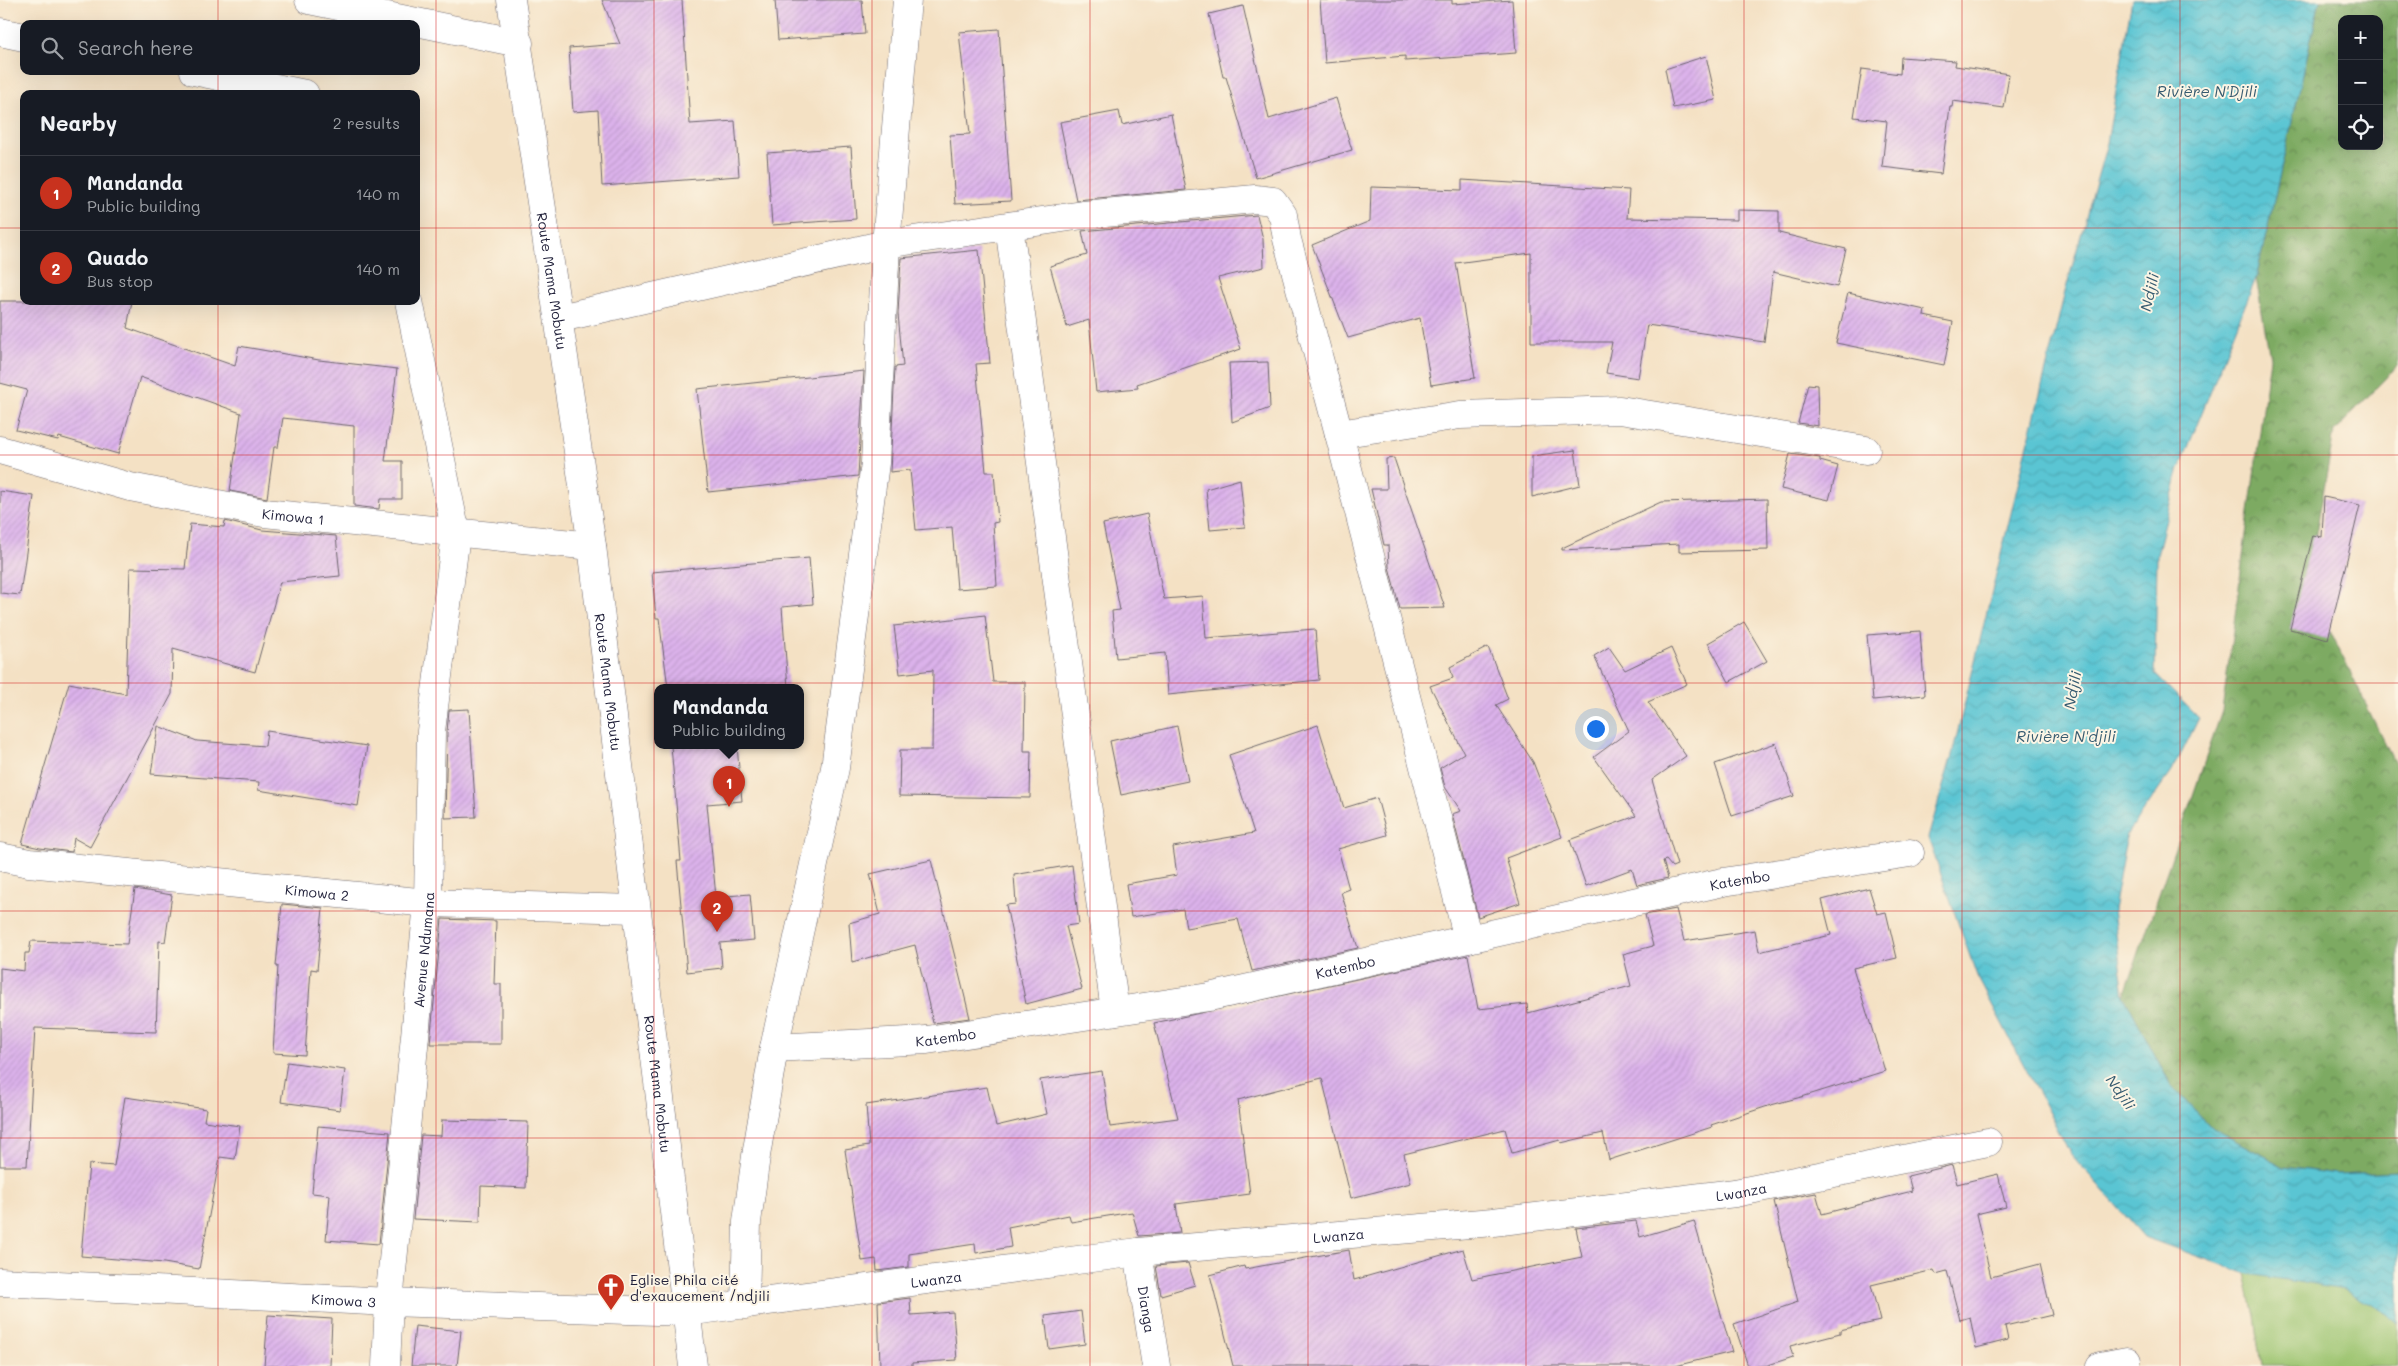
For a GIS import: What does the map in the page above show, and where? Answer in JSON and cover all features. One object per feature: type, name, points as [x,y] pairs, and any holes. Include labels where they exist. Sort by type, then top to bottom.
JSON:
[{"type":"street","points":[[309,0],[368,7],[519,43]]},
{"type":"street","name":"Route Mama Mobutu","points":[[511,0],[560,318],[592,546],[693,1366]]},
{"type":"street","points":[[745,1305],[746,1222],[774,1048],[835,768],[875,463],[886,244],[906,0]]},
{"type":"street","points":[[0,32],[20,36]]},
{"type":"street","points":[[213,75],[286,90]]},
{"type":"street","points":[[560,318],[886,244],[1083,216],[1255,199],[1273,201],[1283,215],[1287,239],[1339,434],[1468,940]]},
{"type":"street","points":[[1009,226],[1115,1011]]},
{"type":"street","name":"Avenue Ndumana","points":[[386,1366],[388,1302],[428,903],[431,731],[456,534],[410,305]]},
{"type":"street","points":[[1339,434],[1460,415],[1620,410],[1866,450]]},
{"type":"street","name":"Kimowa 1","points":[[0,450],[130,487],[264,513],[456,534],[592,546]]},
{"type":"street","name":"Katembo","points":[[774,1048],[927,1040],[1209,996],[1723,882],[1910,853]]},
{"type":"street","name":"Kimowa 2","points":[[0,857],[29,863],[428,903],[636,909]]},
{"type":"street","name":"Lwanza","points":[[686,1312],[1138,1252],[1493,1222],[1735,1192],[1988,1142]]},
{"type":"street","name":"Dianga","points":[[1138,1252],[1156,1366]]},
{"type":"street","name":"Kimowa 3","points":[[0,1282],[388,1302],[686,1312]]},
{"type":"street","points":[[2100,1366],[2127,1361]]},
{"type":"green space","points":[[2320,0],[2398,0],[2398,365],[2334,432],[2307,584],[2398,767],[2398,1171],[2338,1174],[2284,1167],[2212,1128],[2170,1084],[2124,996],[2222,711],[2270,358],[2256,278]]},
{"type":"green space","points":[[2243,1259],[2354,1282],[2398,1308],[2398,1366],[2262,1366],[2255,1316]]},
{"type":"water","name":"Rivière N'djili","points":[[2132,0],[2320,0],[2256,278],[2178,472],[2157,555],[2155,674],[2199,718],[2175,766],[2127,834],[2113,910],[2124,996],[2170,1084],[2212,1128],[2284,1167],[2338,1174],[2398,1171],[2398,1324],[2387,1314],[2345,1290],[2244,1273],[2144,1237],[2070,1153],[1977,976],[1928,838],[1952,755],[2065,292],[2107,143]]},
{"type":"building","points":[[602,0],[682,0],[690,124],[735,121],[739,176],[602,186],[598,110],[573,112],[569,48],[620,44]]},
{"type":"building","points":[[775,0],[862,0],[865,34],[778,40]]},
{"type":"building","points":[[1320,0],[1452,0],[1452,4],[1512,0],[1516,53],[1405,61],[1405,56],[1325,63]]},
{"type":"building","points":[[1243,6],[1269,119],[1336,98],[1352,150],[1256,178],[1226,77],[1223,77],[1209,14]]},
{"type":"building","points":[[999,29],[1011,201],[955,204],[950,135],[970,134],[959,32]]},
{"type":"building","points":[[1706,56],[1716,100],[1673,108],[1665,69]]},
{"type":"building","points":[[1901,57],[1956,61],[1955,66],[2009,74],[2004,108],[1953,101],[1952,107],[1950,107],[1941,174],[1882,167],[1887,121],[1854,117],[1862,69],[1900,74]]},
{"type":"building","points":[[1119,111],[1122,125],[1171,114],[1186,190],[1076,200],[1060,122]]},
{"type":"building","points":[[851,147],[856,219],[772,225],[767,153]]},
{"type":"building","points":[[1462,180],[1629,190],[1627,218],[1737,220],[1737,210],[1779,211],[1779,233],[1846,249],[1837,287],[1773,272],[1764,342],[1647,325],[1638,378],[1606,373],[1612,342],[1531,342],[1531,253],[1456,263],[1475,378],[1431,385],[1420,318],[1348,338],[1312,245],[1370,221],[1371,187],[1462,190]]},
{"type":"building","points":[[1257,215],[1263,239],[1264,267],[1218,278],[1241,349],[1137,384],[1138,388],[1096,392],[1089,320],[1067,327],[1050,266],[1087,255],[1082,231]]},
{"type":"building","points":[[979,250],[990,363],[976,364],[986,472],[994,472],[998,522],[993,523],[997,586],[957,589],[952,527],[916,530],[910,470],[890,472],[895,367],[903,366],[898,314],[901,258]]},
{"type":"building","points":[[1848,293],[1925,310],[1924,316],[1953,322],[1944,365],[1836,343]]},
{"type":"building","points":[[0,301],[20,301],[20,305],[131,305],[127,328],[235,366],[239,346],[319,360],[397,369],[385,461],[402,461],[402,499],[380,499],[379,509],[354,506],[354,426],[283,418],[278,447],[274,447],[267,498],[230,491],[241,413],[140,377],[118,454],[59,437],[58,440],[16,430],[27,390],[0,383]]},
{"type":"building","points":[[1268,362],[1270,408],[1232,422],[1229,363]]},
{"type":"building","points":[[864,371],[858,476],[708,492],[697,389]]},
{"type":"building","points":[[1808,384],[1817,385],[1818,426],[1798,423]]},
{"type":"building","points":[[1575,450],[1580,485],[1532,497],[1532,456]]},
{"type":"building","points":[[1790,454],[1820,458],[1820,461],[1838,466],[1829,500],[1781,489]]},
{"type":"building","points":[[1394,458],[1445,608],[1400,609],[1389,567],[1388,545],[1384,545],[1371,489],[1387,489],[1386,459]]},
{"type":"building","points":[[1240,479],[1245,527],[1210,530],[1206,489]]},
{"type":"building","points":[[0,491],[34,496],[20,595],[0,593]]},
{"type":"building","points":[[2324,497],[2360,505],[2328,639],[2290,629],[2313,535],[2322,537]]},
{"type":"building","points":[[1767,499],[1768,550],[1679,552],[1679,544],[1562,550],[1562,548],[1661,502]]},
{"type":"building","points":[[1147,514],[1164,599],[1203,596],[1206,638],[1315,629],[1319,680],[1168,695],[1165,653],[1116,658],[1112,611],[1120,610],[1103,524]]},
{"type":"building","points":[[225,521],[262,530],[336,536],[340,576],[280,582],[255,672],[173,649],[172,694],[90,847],[74,838],[72,852],[22,844],[69,683],[126,694],[130,568],[185,569],[190,524],[224,527]]},
{"type":"building","points":[[809,558],[813,604],[782,607],[788,684],[667,684],[659,618],[656,618],[652,572]]},
{"type":"building","points":[[985,615],[993,682],[1025,682],[1024,751],[1031,751],[1030,798],[899,796],[900,750],[932,750],[933,670],[900,674],[894,626]]},
{"type":"building","points":[[1744,622],[1767,661],[1729,682],[1708,643]]},
{"type":"building","points":[[1920,631],[1925,695],[1873,700],[1867,635]]},
{"type":"building","points":[[1488,647],[1508,699],[1496,705],[1533,762],[1562,837],[1506,858],[1520,903],[1478,917],[1452,814],[1461,811],[1445,787],[1440,768],[1464,753],[1430,686],[1453,678],[1450,667]]},
{"type":"building","points":[[1609,647],[1625,670],[1671,648],[1687,684],[1648,702],[1686,756],[1652,780],[1677,865],[1672,867],[1666,860],[1663,861],[1668,878],[1637,885],[1632,869],[1586,886],[1570,840],[1636,816],[1594,757],[1629,731],[1594,656]]},
{"type":"building","points":[[469,709],[476,817],[445,818],[449,710]]},
{"type":"building","points":[[1318,725],[1344,808],[1377,798],[1387,835],[1338,849],[1349,889],[1341,892],[1358,948],[1252,971],[1238,919],[1186,928],[1183,909],[1131,917],[1126,884],[1177,875],[1173,847],[1254,833],[1229,755]]},
{"type":"building","points":[[158,726],[197,741],[265,746],[267,731],[367,746],[358,806],[258,790],[259,782],[151,774]]},
{"type":"building","points":[[1177,726],[1188,781],[1121,795],[1110,741]]},
{"type":"building","points":[[1776,743],[1794,796],[1732,816],[1715,764]]},
{"type":"building","points":[[671,749],[737,749],[742,801],[707,804],[716,897],[750,894],[754,940],[720,943],[722,968],[687,972],[677,861],[681,861]]},
{"type":"building","points":[[931,860],[970,1018],[933,1023],[915,945],[852,962],[849,923],[880,914],[870,874]]},
{"type":"building","points":[[1072,865],[1079,924],[1066,926],[1082,989],[1026,1004],[1006,905],[1016,904],[1014,875]]},
{"type":"building","points":[[1869,888],[1877,914],[1886,912],[1897,958],[1853,968],[1885,1071],[1771,1105],[1711,1125],[1712,1127],[1609,1160],[1603,1133],[1561,1143],[1560,1140],[1512,1153],[1505,1129],[1404,1154],[1411,1183],[1351,1198],[1322,1078],[1238,1100],[1250,1194],[1176,1204],[1180,1233],[1139,1236],[1132,1212],[1071,1222],[1069,1215],[1008,1227],[1011,1247],[976,1253],[975,1244],[909,1254],[909,1267],[877,1271],[876,1259],[862,1261],[845,1150],[869,1146],[866,1105],[987,1087],[996,1126],[1047,1114],[1040,1080],[1102,1071],[1110,1127],[1178,1118],[1154,1023],[1468,955],[1478,1009],[1527,1004],[1528,1013],[1631,986],[1623,954],[1653,946],[1645,915],[1676,909],[1684,941],[1755,930],[1759,952],[1831,935],[1822,900]]},
{"type":"building","points":[[135,889],[172,895],[165,942],[159,941],[156,1032],[35,1028],[27,1166],[0,1166],[0,968],[24,971],[25,953],[29,953],[31,941],[127,944]]},
{"type":"building","points":[[282,904],[323,908],[317,970],[311,969],[305,1055],[273,1053],[278,966],[276,966]]},
{"type":"building","points":[[442,919],[496,921],[494,984],[501,984],[501,1044],[430,1044]]},
{"type":"building","points":[[287,1062],[345,1070],[340,1110],[281,1102]]},
{"type":"building","points":[[125,1097],[206,1109],[204,1121],[240,1126],[235,1159],[220,1157],[199,1269],[164,1263],[81,1256],[89,1164],[114,1166]]},
{"type":"building","points":[[442,1120],[528,1122],[526,1188],[481,1186],[480,1222],[413,1219],[421,1135],[441,1136]]},
{"type":"building","points":[[318,1126],[390,1132],[379,1244],[326,1240],[330,1195],[312,1193]]},
{"type":"building","points":[[1952,1165],[1957,1184],[1998,1174],[2006,1207],[1976,1214],[1991,1277],[2040,1264],[2052,1315],[2005,1326],[2008,1340],[1976,1348],[1970,1317],[1960,1320],[1947,1271],[1936,1274],[1934,1270],[1871,1285],[1880,1321],[1840,1330],[1840,1333],[1790,1346],[1793,1357],[1765,1366],[1748,1366],[1734,1324],[1798,1302],[1774,1201],[1816,1193],[1822,1214],[1912,1191],[1908,1176]]},
{"type":"building","points":[[1636,1221],[1640,1237],[1694,1221],[1732,1352],[1675,1366],[1233,1366],[1210,1275],[1244,1266],[1245,1269],[1349,1250],[1354,1280],[1463,1249],[1472,1279],[1582,1257],[1576,1228]]},
{"type":"building","points":[[1188,1263],[1195,1285],[1161,1295],[1156,1266]]},
{"type":"building","points":[[910,1298],[911,1315],[953,1312],[957,1360],[912,1363],[912,1366],[880,1366],[878,1302]]},
{"type":"building","points":[[1081,1311],[1085,1344],[1049,1349],[1045,1316]]},
{"type":"building","points":[[268,1315],[332,1319],[330,1366],[264,1366]]},
{"type":"building","points":[[415,1326],[461,1331],[457,1366],[411,1366]]},
{"type":"place","name":"Mandanda","points":[[729,807]]},
{"type":"place","name":"Quado","points":[[717,932]]},
{"type":"place","name":"Eglise Phila cité d'exaucement /ndjili","points":[[611,1311]]},
{"type":"water label","name":"Rivière N'Djili","points":[[2207,91]]},
{"type":"water label","name":"Ndjili","points":[[2149,292]]},
{"type":"water label","name":"Ndjili","points":[[2072,690]]},
{"type":"water label","name":"Ndjili","points":[[2121,1092]]}]
